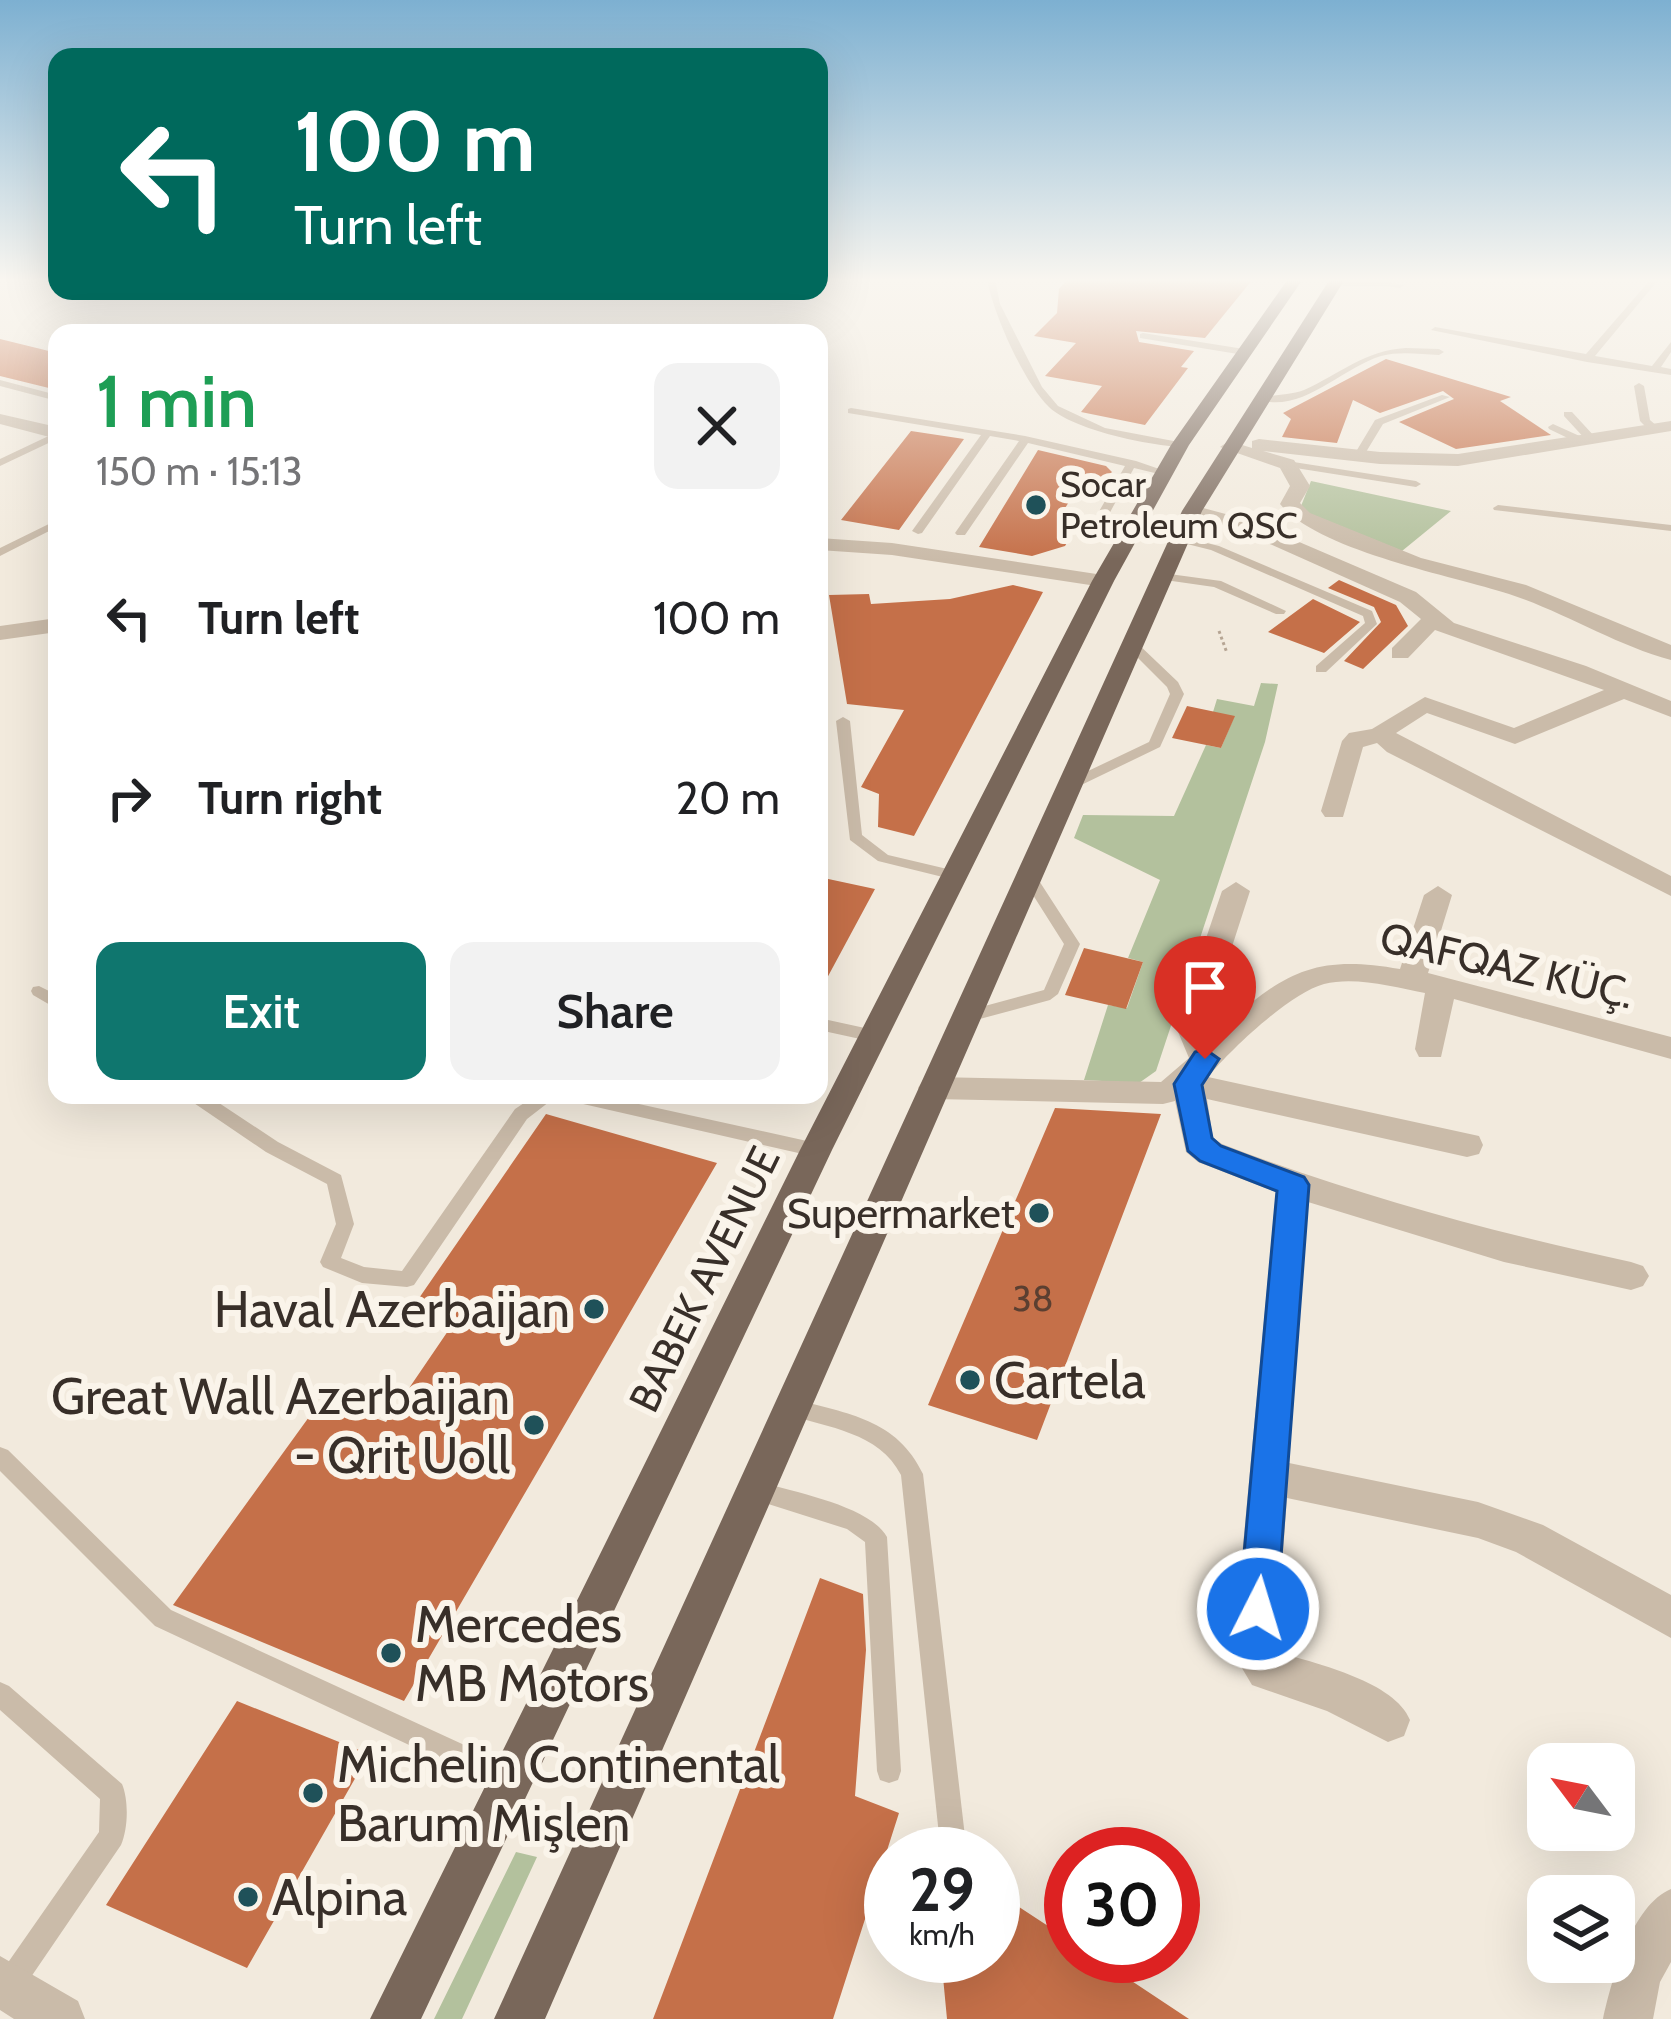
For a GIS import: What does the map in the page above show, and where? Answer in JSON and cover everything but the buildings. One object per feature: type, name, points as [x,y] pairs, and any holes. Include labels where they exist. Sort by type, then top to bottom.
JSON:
[{"type":"main road","name":"BABEK AVENUE","points":[[395,2019],[816,1150],[1103,580],[1158,460],[1228,373]]},
{"type":"main road","points":[[1261,399],[1272,373]]},
{"type":"main road","points":[[519,2019],[1162,577],[1229,447],[1275,373]]},
{"type":"street","points":[[0,418],[48,431]]},
{"type":"street","points":[[1229,447],[1284,446],[1458,460],[1665,428]]},
{"type":"street","points":[[1229,447],[1287,464],[1300,486],[1290,504],[1303,517],[1414,562],[1532,595],[1671,653]]},
{"type":"street","points":[[1186,525],[1240,524],[1408,597],[1468,638],[1671,710]]},
{"type":"street","points":[[828,545],[892,549],[1103,580]]},
{"type":"street","points":[[1400,653],[1434,619]]},
{"type":"street","points":[[0,633],[48,626]]},
{"type":"street","points":[[1334,811],[1358,738],[1383,735],[1399,718],[1424,704],[1503,735],[1528,735],[1625,690]]},
{"type":"street","points":[[1383,735],[1396,747],[1665,876]]},
{"type":"street","points":[[1235,891],[1191,1027],[1198,1143],[1210,1154],[1293,1185],[1504,1248],[1631,1276]]},
{"type":"street","points":[[1430,1049],[1426,985],[1438,895]]},
{"type":"street","name":"QAFQAZ KÜÇ.","points":[[934,1088],[1136,1094],[1197,1072],[1310,977],[1345,970],[1426,985],[1671,1048]]},
{"type":"street","points":[[1197,1072],[1467,1144]]},
{"type":"street","points":[[1293,1185],[1254,1653],[1267,1670],[1337,1692],[1388,1720]]},
{"type":"street","points":[[1270,1477],[1478,1520],[1529,1538],[1671,1618]]},
{"type":"street","points":[[1628,2019],[1637,1976],[1671,1913]]},
{"type":"street","points":[[4,1984],[60,2019]]},
{"type":"lane","points":[[1031,373],[1055,408],[1158,460]]},
{"type":"lane","points":[[1261,399],[1283,401],[1310,393],[1343,373]]},
{"type":"lane","points":[[0,383],[48,396]]},
{"type":"lane","points":[[1639,386],[1645,421],[1665,428]]},
{"type":"lane","points":[[1359,455],[1379,422],[1445,397]]},
{"type":"lane","points":[[851,411],[1158,460]]},
{"type":"lane","points":[[1568,414],[1586,440]]},
{"type":"lane","points":[[1553,428],[1586,440]]},
{"type":"lane","points":[[918,531],[987,433]]},
{"type":"lane","points":[[0,463],[48,439]]},
{"type":"lane","points":[[961,533],[1024,439]]},
{"type":"lane","points":[[1095,529],[1158,460]]},
{"type":"lane","points":[[1287,464],[1416,484]]},
{"type":"lane","points":[[1498,508],[1671,528]]},
{"type":"lane","points":[[1186,525],[1215,548],[1368,614],[1371,624],[1321,669]]},
{"type":"lane","points":[[0,553],[48,528]]},
{"type":"lane","points":[[1162,577],[1217,584],[1280,611]]},
{"type":"lane","points":[[1070,784],[1148,749],[1162,728],[1177,694],[1174,685],[1132,645]]},
{"type":"lane","points":[[843,721],[855,838],[883,858],[955,875]]},
{"type":"lane","points":[[964,1017],[1050,994],[1072,944],[1029,876]]},
{"type":"lane","points":[[39,991],[48,997]]},
{"type":"lane","points":[[828,1026],[874,1036]]},
{"type":"lane","points":[[208,1104],[272,1147],[335,1180],[344,1224],[330,1262],[362,1275],[407,1279],[521,1114],[536,1104]]},
{"type":"lane","points":[[611,1104],[816,1150]]},
{"type":"lane","points":[[794,1408],[885,1437],[904,1453],[913,1474],[951,1827]]},
{"type":"lane","points":[[0,1457],[163,1618],[513,1781]]},
{"type":"lane","points":[[757,1491],[854,1521],[876,1537],[890,1771]]},
{"type":"lane","points":[[0,1694],[113,1793],[116,1811],[112,1836],[4,1984]]},
{"type":"path","points":[[1219,631],[1228,653]]},
{"type":"green space","points":[[1311,481],[1451,511],[1402,551],[1308,513],[1301,506]]},
{"type":"green space","points":[[1261,683],[1278,684],[1265,742],[1156,1071],[1139,1083],[1084,1080],[1108,1005],[1127,1008],[1143,962],[1128,958],[1160,880],[1074,838],[1083,815],[1174,816],[1206,745],[1221,748],[1234,717],[1213,712],[1217,699],[1254,706]]},
{"type":"green space","points":[[516,1852],[537,1857],[462,2019],[434,2019]]},
{"type":"place","name":"Socar Petroleum QSC","points":[[1036,505]]},
{"type":"place","name":"Supermarket","points":[[1039,1213]]},
{"type":"place","name":"Haval Azerbaijan","points":[[594,1309]]},
{"type":"place","name":"Cartela","points":[[970,1380]]},
{"type":"place","name":"Great Wall Azerbaijan - Qrit Uoll","points":[[534,1425]]},
{"type":"place","name":"Mercedes MB Motors","points":[[391,1653]]},
{"type":"place","name":"Michelin Continental Barum Mişlen","points":[[313,1793]]},
{"type":"place","name":"Alpina","points":[[248,1897]]},
{"type":"route","points":[[1205,1059],[1188,1084],[1198,1143],[1210,1154],[1293,1185],[1258,1609]]}]
